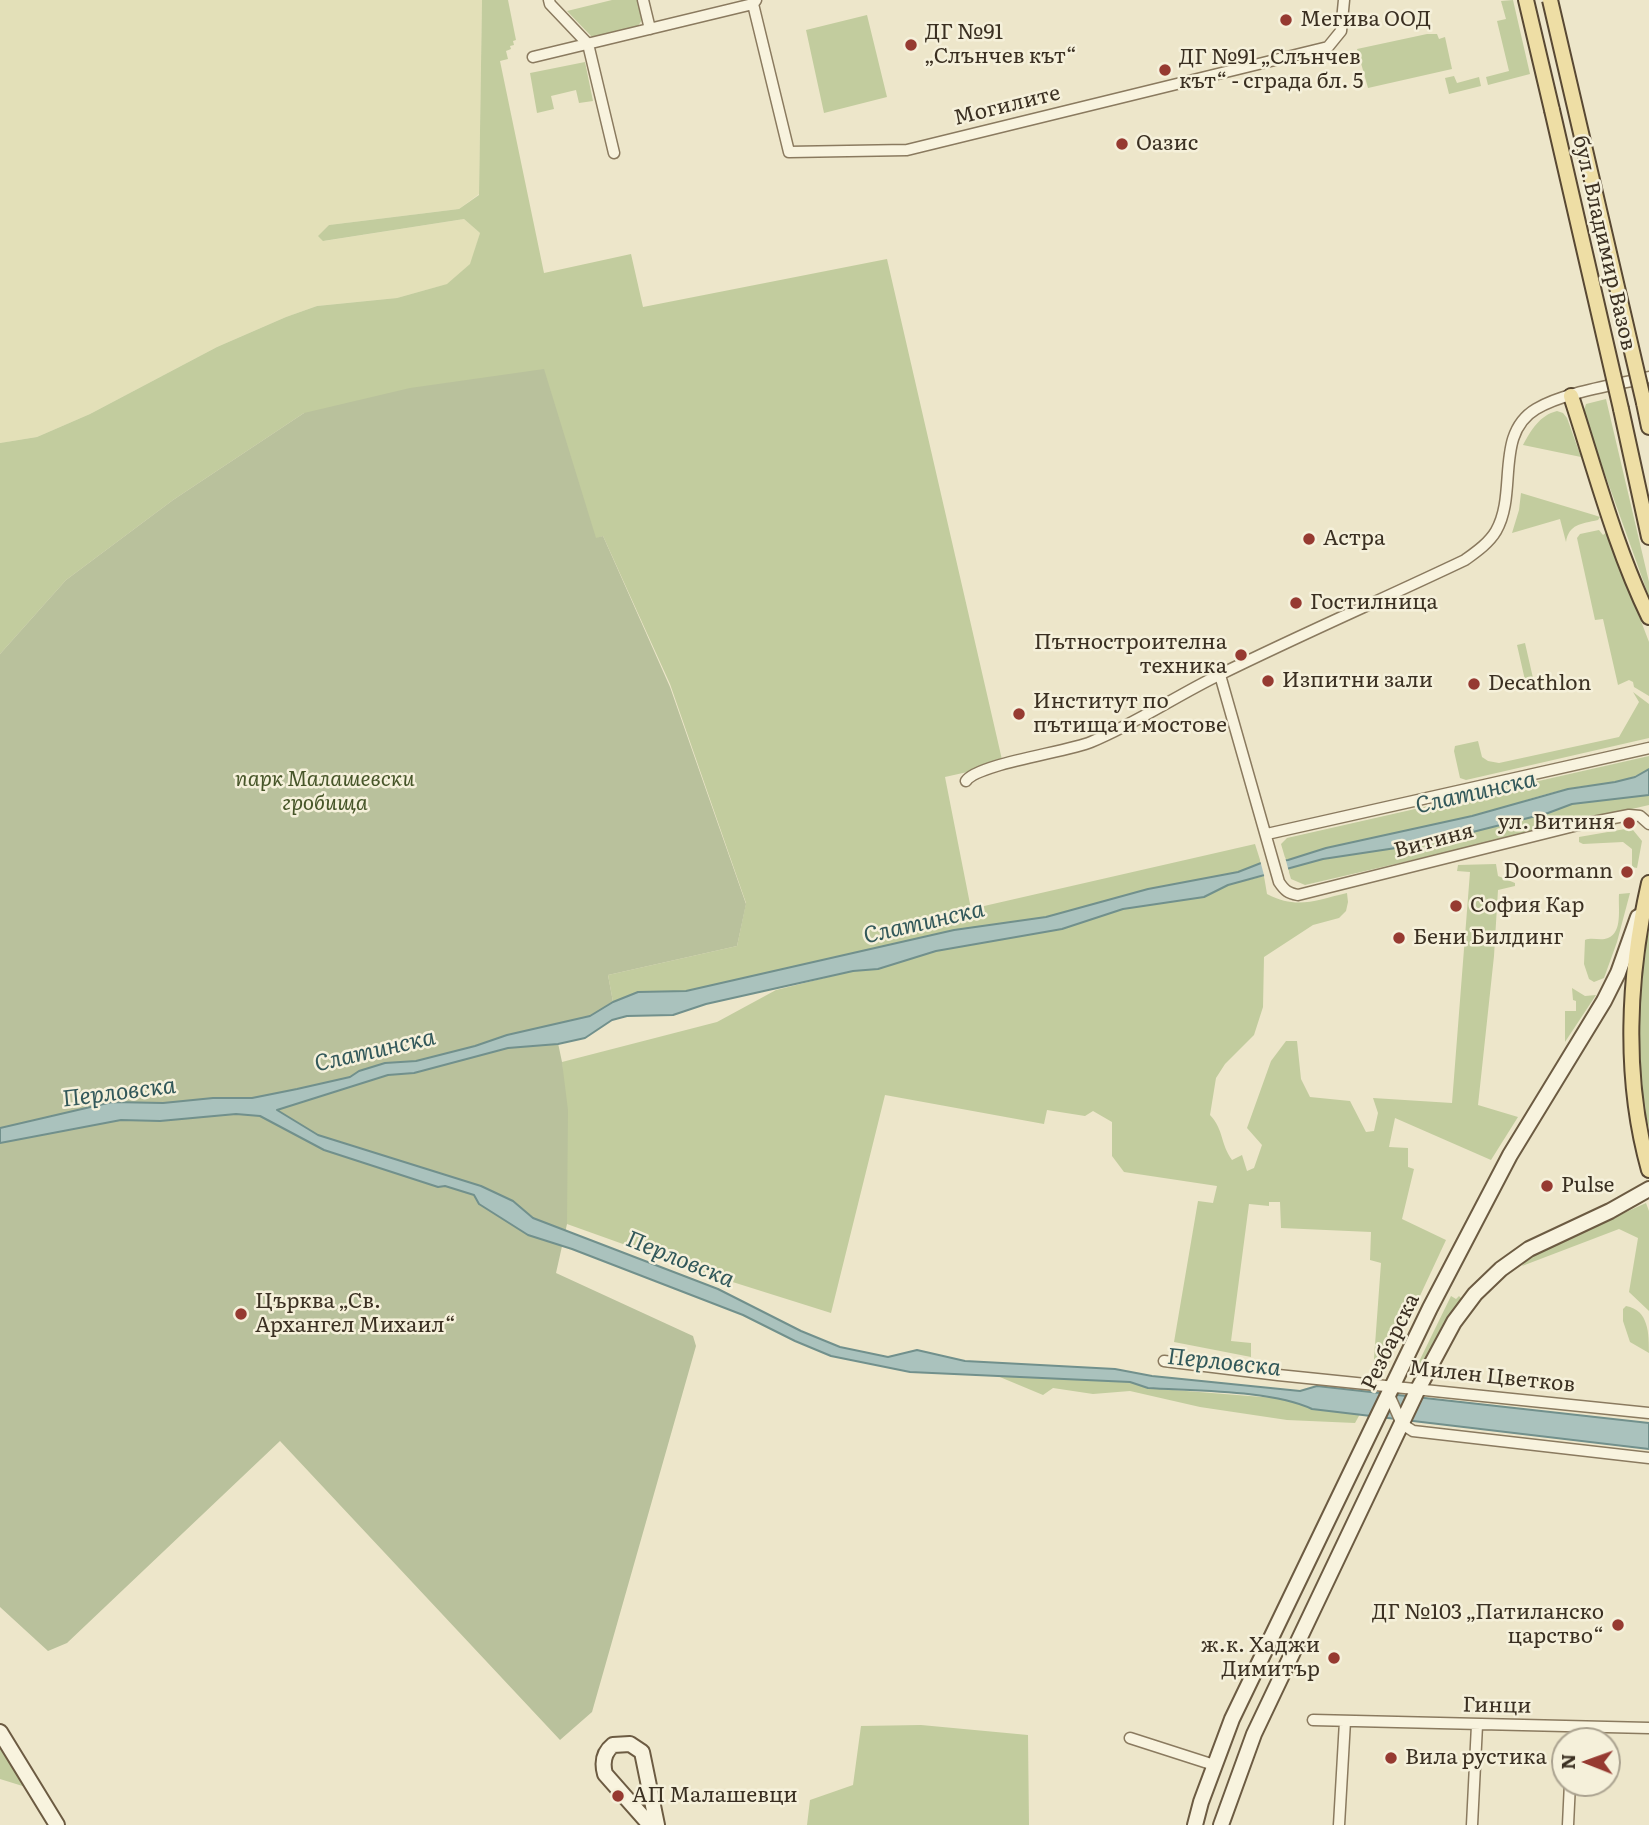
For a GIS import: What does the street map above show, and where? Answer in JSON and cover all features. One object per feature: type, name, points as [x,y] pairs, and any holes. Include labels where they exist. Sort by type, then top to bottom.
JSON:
[{"type":"main road","name":"бул. Владимир Вазов","points":[[1526,0],[1649,537]]},
{"type":"main road","name":"бул. Владимир Вазов","points":[[1550,0],[1649,427]]},
{"type":"main road","points":[[1571,396],[1604,500],[1639,597],[1649,617]]},
{"type":"main road","points":[[1648,886],[1635,967],[1633,1017],[1634,1077],[1644,1153],[1649,1170]]},
{"type":"street","points":[[549,0],[588,44],[614,153]]},
{"type":"street","points":[[643,0],[650,29]]},
{"type":"street","name":"Могилите","points":[[755,2],[789,152],[907,150],[1328,47],[1341,31],[1344,0]]},
{"type":"street","points":[[533,57],[755,2]]},
{"type":"street","points":[[966,781],[969,775],[1003,764],[1072,749],[1094,741],[1220,675],[1465,559],[1482,548],[1495,533],[1508,494],[1509,453],[1520,424],[1534,410],[1571,396],[1649,377]]},
{"type":"street","name":"Витиня","points":[[1220,675],[1279,883],[1285,891],[1298,895],[1578,825],[1629,815],[1640,816],[1649,824]]},
{"type":"street","name":"Витиня","points":[[1267,834],[1649,747]]},
{"type":"street","name":"Резбарска","points":[[1195,1825],[1231,1719],[1480,1208],[1604,1001],[1627,948],[1648,886]]},
{"type":"street","points":[[1221,1825],[1254,1734],[1418,1389],[1454,1322],[1475,1294],[1501,1269],[1529,1249],[1610,1211],[1649,1189]]},
{"type":"street","name":"Милен Цветков","points":[[1164,1362],[1391,1390],[1418,1389],[1649,1413]]},
{"type":"street","name":"Милен Цветков","points":[[1391,1390],[1402,1424]]},
{"type":"street","points":[[1402,1424],[1413,1431],[1649,1458]]},
{"type":"street","name":"Гинци","points":[[1313,1720],[1551,1727]]},
{"type":"street","points":[[1339,1825],[1345,1721]]},
{"type":"street","points":[[1472,1825],[1477,1725]]},
{"type":"street","name":"Гинци","points":[[1621,1728],[1649,1728]]},
{"type":"street","points":[[0,1732],[57,1825]]},
{"type":"street","points":[[1130,1738],[1214,1765]]},
{"type":"street","points":[[650,1825],[605,1774],[605,1756],[613,1745],[630,1744],[642,1752],[657,1825]]},
{"type":"street","points":[[1568,1825],[1569,1797]]},
{"type":"shaded area","points":[[0,0],[482,0],[479,194],[459,209],[329,225],[324,241],[464,219],[480,233],[471,264],[448,284],[397,298],[317,306],[286,317],[217,347],[90,414],[37,437],[0,443]]},
{"type":"green space","points":[[482,0],[508,0],[516,40],[513,41],[514,45],[510,46],[511,49],[506,51],[508,59],[500,61],[544,273],[631,254],[643,307],[887,259],[1003,764],[945,777],[971,909],[1255,844],[1261,863],[1238,872],[1148,889],[1046,917],[954,930],[686,991],[638,992],[613,1002],[608,975],[737,946],[746,903],[670,684],[603,536],[596,539],[304,413],[173,500],[66,580],[0,654],[0,443],[37,437],[90,414],[217,347],[286,317],[317,306],[397,298],[447,284],[470,264],[480,233],[464,219],[323,241],[318,236],[329,225],[459,209],[479,195]]},
{"type":"green space","points":[[612,0],[638,0],[642,20],[638,26],[592,37],[567,11]]},
{"type":"green space","points":[[1513,0],[1530,74],[1488,85],[1486,77],[1509,71],[1497,21],[1506,19],[1501,1]]},
{"type":"green space","points":[[867,15],[887,97],[824,113],[806,30]]},
{"type":"green space","points":[[1437,34],[1439,39],[1445,37],[1452,69],[1368,88],[1357,49]]},
{"type":"green space","points":[[585,62],[593,101],[579,103],[576,90],[551,96],[554,109],[537,113],[530,73]]},
{"type":"green space","points":[[1454,76],[1457,83],[1479,77],[1481,86],[1449,94],[1445,78]]},
{"type":"green space","name":"парк Малашевски гробища","points":[[544,369],[596,538],[603,536],[670,687],[746,904],[737,946],[608,975],[613,1002],[590,1016],[554,1024],[568,1110],[567,1224],[556,1273],[693,1336],[696,1346],[592,1712],[560,1740],[280,1441],[67,1643],[48,1651],[0,1607],[0,654],[66,580],[173,500],[304,413],[410,388]]},
{"type":"green space","points":[[1606,399],[1649,582],[1649,597],[1583,413],[1586,404]]},
{"type":"green space","points":[[1557,411],[1567,418],[1581,457],[1523,445],[1541,420]]},
{"type":"green space","points":[[1521,493],[1600,517],[1573,528],[1566,542],[1560,519],[1512,533]]},
{"type":"green space","points":[[1599,530],[1603,535],[1607,532],[1649,642],[1649,696],[1634,687],[1629,680],[1618,685],[1603,619],[1595,620],[1577,538],[1580,534]]},
{"type":"green space","points":[[1525,643],[1533,678],[1525,680],[1517,645]]},
{"type":"green space","points":[[1633,692],[1649,704],[1649,738],[1466,780],[1460,778],[1455,746],[1478,741],[1482,757],[1499,763],[1619,737],[1639,702]]},
{"type":"green space","points":[[1649,756],[1649,769],[1629,778],[1555,792],[1470,817],[1356,841],[1286,861],[1281,844],[1287,838]]},
{"type":"green space","points":[[1649,795],[1649,805],[1305,885],[1291,879],[1288,869],[1323,859],[1429,843],[1548,813],[1572,804]]},
{"type":"green space","points":[[1633,830],[1642,841],[1637,868],[1632,867],[1632,849],[1623,842],[1579,842],[1579,837]]},
{"type":"green space","points":[[1496,864],[1498,876],[1515,883],[1515,886],[1498,890],[1494,956],[1478,1105],[1518,1117],[1491,1160],[1395,1118],[1389,1147],[1408,1148],[1408,1167],[1414,1169],[1402,1219],[1446,1240],[1384,1373],[1373,1372],[1381,1263],[1370,1260],[1371,1232],[1281,1228],[1280,1202],[1269,1202],[1269,1206],[1249,1204],[1231,1341],[1251,1343],[1251,1357],[1174,1342],[1198,1201],[1213,1203],[1217,1186],[1124,1172],[1112,1156],[1112,1122],[1093,1111],[1085,1116],[1047,1110],[1044,1124],[885,1095],[831,1313],[704,1273],[567,1224],[562,1062],[717,1022],[776,990],[853,971],[878,969],[936,951],[1062,929],[1123,909],[1204,897],[1228,885],[1264,876],[1267,894],[1278,899],[1297,903],[1347,893],[1348,902],[1346,911],[1339,918],[1313,925],[1264,957],[1263,1007],[1254,1035],[1225,1064],[1216,1078],[1210,1115],[1218,1126],[1232,1160],[1242,1155],[1247,1171],[1254,1168],[1262,1145],[1247,1128],[1271,1061],[1286,1041],[1297,1041],[1301,1079],[1310,1097],[1350,1101],[1366,1132],[1374,1131],[1378,1113],[1373,1098],[1452,1103],[1470,872],[1457,871],[1458,865]]},
{"type":"green space","points":[[1630,893],[1604,978],[1594,982],[1589,979],[1584,964],[1585,940],[1605,939],[1613,935],[1619,919],[1619,894]]},
{"type":"green space","points":[[1649,930],[1649,1128],[1640,1079],[1638,1029],[1641,979]]},
{"type":"green space","points":[[1572,988],[1585,996],[1596,995],[1565,1042],[1565,1011],[1576,1011]]},
{"type":"green space","points":[[1646,1203],[1649,1211],[1649,1311],[1629,1292],[1638,1238],[1619,1229],[1522,1266],[1531,1255]]},
{"type":"green space","points":[[1451,1296],[1456,1299],[1459,1296],[1462,1299],[1444,1322],[1415,1377],[1412,1376]]},
{"type":"green space","points":[[1626,1306],[1639,1312],[1646,1324],[1649,1353],[1630,1342],[1623,1321],[1623,1309]]},
{"type":"green space","points":[[995,1375],[1130,1382],[1148,1388],[1275,1398],[1297,1402],[1312,1409],[1360,1414],[1355,1423],[1287,1420],[1200,1407],[1130,1391],[1093,1394],[1053,1388],[1043,1395]]},
{"type":"green space","points":[[921,1725],[1028,1735],[1029,1825],[807,1825],[810,1800],[853,1785],[861,1726]]},
{"type":"green space","points":[[0,1743],[29,1788],[0,1779]]},
{"type":"water","points":[[1649,769],[1649,795],[1572,804],[1548,813],[1429,843],[1323,859],[1228,885],[1204,897],[1123,909],[1062,929],[936,951],[878,969],[853,971],[706,1004],[673,1015],[627,1016],[612,1020],[585,1038],[558,1044],[508,1048],[414,1073],[388,1075],[277,1110],[318,1135],[481,1186],[513,1201],[533,1218],[718,1289],[801,1331],[840,1347],[888,1357],[917,1350],[965,1361],[1115,1369],[1152,1376],[1300,1391],[1317,1386],[1649,1423],[1649,1449],[1312,1409],[1255,1395],[1148,1388],[1130,1382],[910,1372],[831,1356],[743,1315],[572,1249],[528,1235],[479,1204],[474,1195],[445,1186],[438,1187],[324,1150],[260,1116],[236,1114],[160,1121],[121,1120],[0,1143],[0,1128],[112,1102],[163,1103],[213,1098],[252,1098],[297,1089],[350,1077],[359,1071],[385,1063],[416,1061],[507,1035],[590,1016],[613,1002],[638,992],[686,991],[954,930],[1046,917],[1148,889],[1238,872],[1261,863],[1288,860],[1326,848],[1472,816],[1568,789],[1615,782],[1635,777]]},
{"type":"pier","points":[[1285,857],[1289,872],[1265,879],[1260,860]]},
{"type":"place","name":"Мегива ООД","points":[[1286,20]]},
{"type":"place","name":"ДГ №91 „Слънчев кът“","points":[[911,45]]},
{"type":"place","name":"ДГ №91 „Слънчев кът“ - сграда бл. 5","points":[[1165,70]]},
{"type":"place","name":"Оазис","points":[[1122,144]]},
{"type":"place","name":"Астра","points":[[1309,539]]},
{"type":"place","name":"Гостилница","points":[[1296,603]]},
{"type":"place","name":"Пътностроителна техника","points":[[1241,655]]},
{"type":"place","name":"Изпитни зали","points":[[1268,681]]},
{"type":"place","name":"Decathlon","points":[[1474,684]]},
{"type":"place","name":"Институт по пътища и мостове","points":[[1019,714]]},
{"type":"place","name":"ул. Витиня","points":[[1629,823]]},
{"type":"place","name":"Doormann","points":[[1627,872]]},
{"type":"place","name":"София Кар","points":[[1456,906]]},
{"type":"place","name":"Бени Билдинг","points":[[1399,938]]},
{"type":"place","name":"Pulse","points":[[1547,1186]]},
{"type":"place","name":"Църква „Св. Архангел Михаил“","points":[[241,1314]]},
{"type":"place","name":"ДГ №103 „Патиланско царство“","points":[[1618,1625]]},
{"type":"place","name":"ж.к. Хаджи Димитър","points":[[1334,1658]]},
{"type":"place","name":"Вила рустика","points":[[1391,1758]]},
{"type":"place","name":"АП Малашевци","points":[[618,1796]]},
{"type":"water label","name":"Слатинска","points":[[1476,793]]},
{"type":"water label","name":"Слатинска","points":[[924,923]]},
{"type":"water label","name":"Слатинска","points":[[375,1051]]},
{"type":"water label","name":"Перловска","points":[[119,1093]]},
{"type":"water label","name":"Перловска","points":[[680,1260]]},
{"type":"water label","name":"Перловска","points":[[1224,1363]]}]
